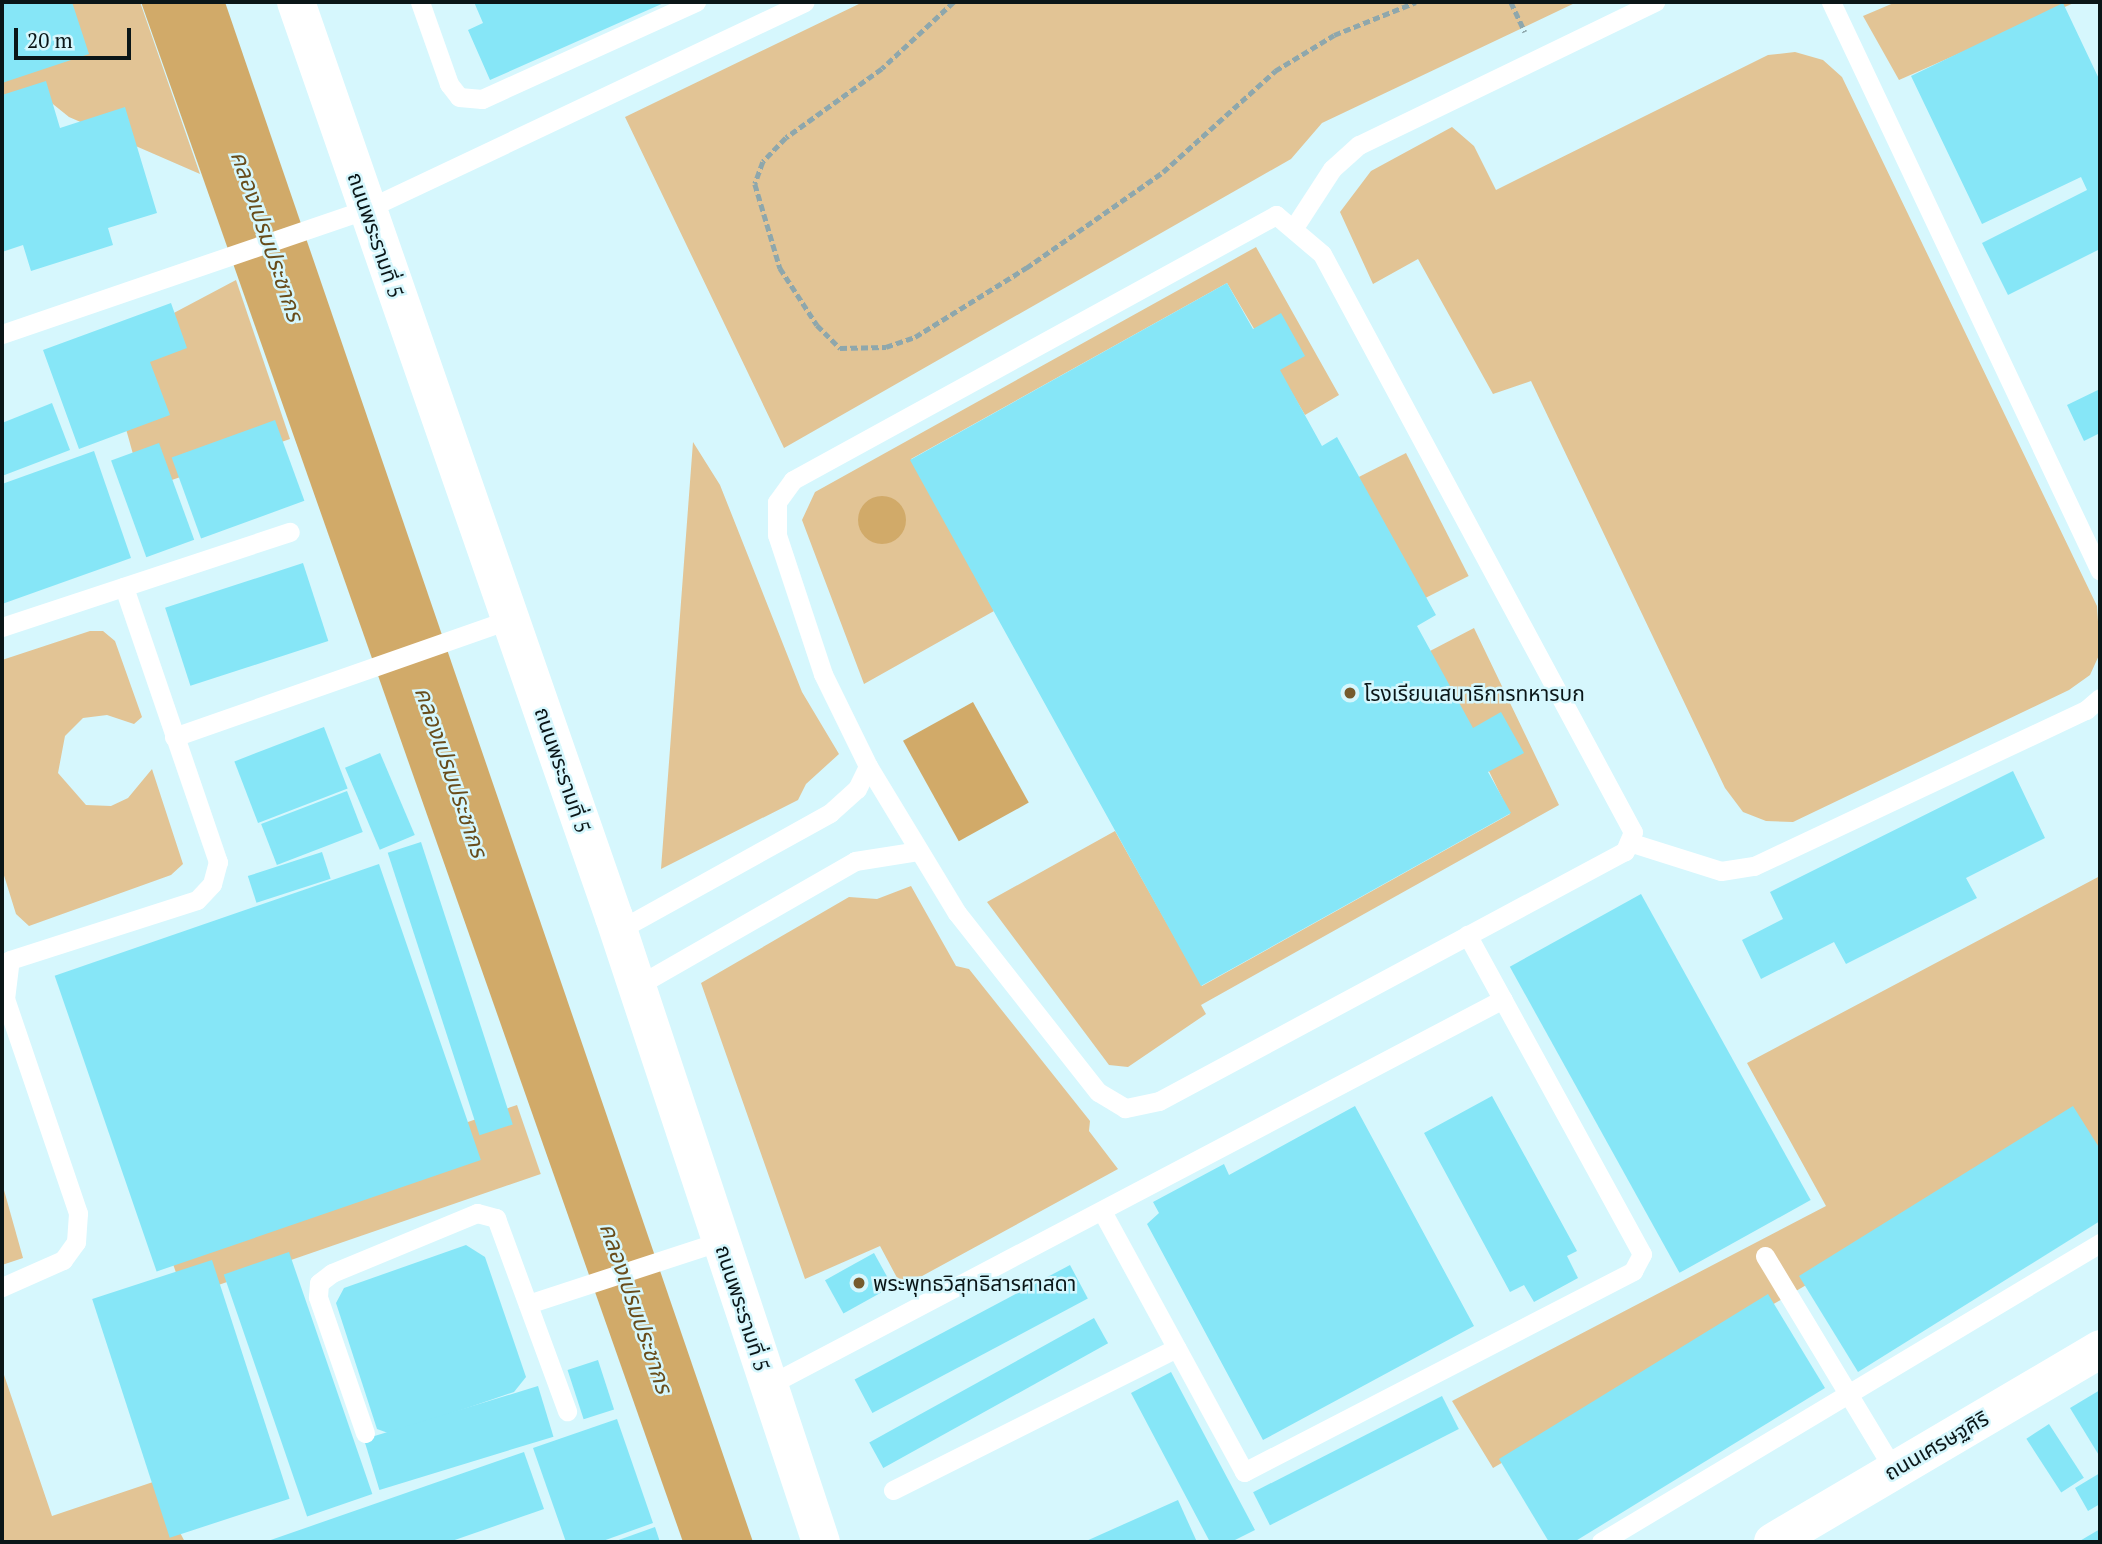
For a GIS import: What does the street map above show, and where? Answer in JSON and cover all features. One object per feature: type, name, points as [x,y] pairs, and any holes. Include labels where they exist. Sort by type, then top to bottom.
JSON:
[{"type":"main road","name":"ถนนพระรามที่ 5","points":[[296,2],[619,930],[821,1542]]},
{"type":"main road","name":"ถนนเศรษฐศิริ","points":[[1773,1542],[2100,1349]]},
{"type":"lane","points":[[420,2],[449,84],[459,97],[482,99],[696,2]]},
{"type":"lane","points":[[2,334],[367,209],[805,2]]},
{"type":"lane","points":[[1295,226],[1332,169],[1359,145],[1654,2]]},
{"type":"lane","points":[[1831,2],[2100,570]]},
{"type":"lane","points":[[1276,215],[1295,226],[1322,254],[1633,832],[1625,851],[1159,1101],[1125,1108],[1098,1092],[957,913],[868,766],[823,674],[777,535],[777,502],[793,480],[1276,215]]},
{"type":"lane","points":[[2,627],[290,532]]},
{"type":"lane","points":[[2,1287],[63,1260],[76,1242],[78,1213],[5,999],[4,969],[10,960],[197,900],[212,884],[218,862],[124,587]]},
{"type":"lane","points":[[174,737],[511,619]]},
{"type":"lane","points":[[1629,842],[1721,871],[1754,866],[2086,710],[2100,698]]},
{"type":"lane","points":[[619,930],[830,813],[857,789],[868,766]]},
{"type":"lane","points":[[638,986],[855,861],[919,851]]},
{"type":"lane","points":[[1103,1213],[1244,1472],[1633,1271],[1642,1254],[1468,936]]},
{"type":"lane","points":[[769,1385],[1103,1213],[1503,999]]},
{"type":"lane","points":[[365,1433],[318,1297],[319,1283],[331,1272],[478,1213],[496,1218],[567,1411]]},
{"type":"lane","points":[[528,1304],[721,1241]]},
{"type":"lane","points":[[1601,1542],[2100,1243]]},
{"type":"lane","points":[[1765,1256],[1894,1470]]},
{"type":"lane","points":[[893,1490],[1177,1348]]},
{"type":"path","points":[[954,2],[882,69],[786,138],[763,162],[755,184],[780,268],[817,325],[840,348],[886,347],[915,337],[1026,268],[1163,172],[1275,71],[1334,36],[1416,2]]},
{"type":"shaded area","points":[[2,2],[140,2],[200,174],[69,117],[33,88],[2,96]]},
{"type":"shaded area","points":[[863,2],[1577,2],[1322,123],[1291,159],[784,448],[625,117]]},
{"type":"shaded area","points":[[1896,2],[2076,2],[1899,80],[1863,16]]},
{"type":"shaded area","points":[[1795,52],[1823,60],[1842,77],[2097,606],[2100,653],[2090,675],[2069,690],[1793,822],[1766,821],[1743,812],[1725,788],[1531,381],[1493,394],[1418,259],[1373,284],[1340,212],[1371,171],[1452,127],[1474,146],[1496,190],[1768,55]]},
{"type":"shaded area","points":[[1256,247],[1339,395],[1305,415],[1227,283],[911,459],[994,611],[864,684],[802,520],[815,492]]},
{"type":"shaded area","points":[[236,280],[290,439],[143,490],[104,350]]},
{"type":"shaded area","points":[[693,442],[720,485],[802,692],[839,754],[806,784],[798,800],[661,869]]},
{"type":"shaded area","points":[[1406,453],[1469,576],[1421,600],[1359,477]]},
{"type":"shaded area","points":[[1474,628],[1559,805],[1201,1005],[1206,1014],[1128,1067],[1109,1065],[987,902],[1115,831],[1202,986],[1510,814],[1430,651]]},
{"type":"shaded area","points":[[90,631],[103,631],[115,641],[142,717],[134,724],[107,715],[83,718],[65,736],[58,773],[86,805],[111,806],[128,798],[152,769],[183,864],[171,875],[29,926],[16,914],[2,869],[2,660]]},
{"type":"shaded area","points":[[2100,876],[2100,1193],[2063,1135],[1493,1468],[1452,1401],[1826,1206],[1747,1063]]},
{"type":"shaded area","points":[[911,886],[956,966],[969,969],[1090,1121],[1089,1131],[1118,1169],[902,1287],[880,1246],[805,1279],[701,983],[849,897],[877,899]]},
{"type":"shaded area","points":[[517,1105],[541,1174],[184,1297],[161,1228]]},
{"type":"shaded area","points":[[2,1183],[23,1258],[2,1265]]},
{"type":"shaded area","points":[[2,1369],[52,1516],[153,1482],[185,1542],[2,1542]]},
{"type":"water","name":"คลองเปรมประชากร","points":[[141,2],[225,2],[753,1542],[683,1542]]},
{"type":"water","points":[[882,496],[899,503],[906,520],[899,537],[882,544],[865,537],[858,520],[865,503]]},
{"type":"water","points":[[973,702],[1029,803],[959,841],[903,741]]},
{"type":"building","points":[[2,2],[72,2],[89,54],[2,83]]},
{"type":"building","points":[[474,2],[666,2],[490,80],[468,30],[483,23]]},
{"type":"building","points":[[2063,3],[2100,81],[2100,249],[2008,295],[1982,243],[2087,190],[2081,177],[1982,224],[1911,76]]},
{"type":"building","points":[[46,81],[60,128],[125,107],[157,213],[108,228],[113,245],[31,271],[23,245],[2,252],[2,95]]},
{"type":"building","points":[[1227,283],[1253,329],[1281,313],[1305,356],[1280,370],[1322,446],[1337,437],[1436,615],[1417,626],[1473,728],[1501,712],[1524,753],[1488,772],[1511,813],[1201,986],[910,460]]},
{"type":"building","points":[[171,303],[187,348],[150,362],[170,415],[79,449],[43,350]]},
{"type":"building","points":[[2100,389],[2100,433],[2084,441],[2067,405]]},
{"type":"building","points":[[52,403],[70,450],[2,476],[2,423]]},
{"type":"building","points":[[275,420],[304,501],[201,538],[172,458]]},
{"type":"building","points":[[159,443],[194,540],[146,557],[111,460]]},
{"type":"building","points":[[94,451],[131,558],[2,604],[2,484]]},
{"type":"building","points":[[303,563],[328,641],[190,686],[165,608]]},
{"type":"building","points":[[324,727],[348,789],[258,823],[234,761]]},
{"type":"building","points":[[380,753],[415,835],[380,850],[345,768]]},
{"type":"building","points":[[2013,771],[2045,838],[1966,878],[1977,898],[1846,964],[1834,942],[1761,979],[1742,940],[1783,919],[1770,892]]},
{"type":"building","points":[[347,791],[363,832],[277,865],[261,824]]},
{"type":"building","points":[[421,842],[513,1124],[479,1135],[388,853]]},
{"type":"building","points":[[322,852],[331,879],[256,903],[248,876]]},
{"type":"building","points":[[379,864],[481,1160],[157,1272],[55,976]]},
{"type":"building","points":[[1641,894],[1811,1200],[1679,1273],[1510,967]]},
{"type":"building","points":[[1492,1096],[1577,1251],[1567,1256],[1578,1278],[1534,1302],[1524,1285],[1510,1292],[1424,1133]]},
{"type":"building","points":[[1355,1106],[1474,1326],[1263,1440],[1147,1224],[1159,1213],[1153,1202],[1224,1164],[1229,1175]]},
{"type":"building","points":[[2073,1106],[2100,1149],[2100,1221],[1858,1372],[1799,1276]]},
{"type":"building","points":[[466,1245],[485,1257],[526,1377],[514,1392],[391,1434],[377,1429],[336,1303],[344,1288]]},
{"type":"building","points":[[289,1252],[372,1494],[307,1517],[224,1274]]},
{"type":"building","name":"พระพุทธวิสุทธิสารศาสดา","points":[[874,1253],[892,1286],[843,1313],[825,1280]]},
{"type":"building","points":[[212,1260],[290,1499],[170,1538],[92,1299]]},
{"type":"building","points":[[1070,1265],[1088,1299],[872,1413],[855,1380]]},
{"type":"building","points":[[1768,1294],[1825,1388],[1574,1542],[1549,1542],[1499,1459]]},
{"type":"building","points":[[1094,1318],[1108,1343],[883,1468],[869,1443]]},
{"type":"building","points":[[598,1360],[614,1409],[584,1419],[568,1370]]},
{"type":"building","points":[[1171,1372],[1255,1530],[1231,1542],[1210,1542],[1131,1393]]},
{"type":"building","points":[[538,1386],[553,1437],[379,1490],[364,1439]]},
{"type":"building","points":[[2100,1390],[2100,1457],[2070,1408]]},
{"type":"building","points":[[1442,1396],[1459,1429],[1270,1525],[1253,1492]]},
{"type":"building","points":[[617,1419],[653,1523],[600,1542],[566,1542],[533,1448]]},
{"type":"building","points":[[2049,1424],[2084,1478],[2061,1492],[2026,1439]]},
{"type":"building","points":[[524,1452],[544,1509],[449,1542],[265,1542]]},
{"type":"building","points":[[2100,1473],[2100,1504],[2088,1511],[2075,1488]]},
{"type":"building","points":[[1178,1500],[1197,1542],[1084,1542]]},
{"type":"building","points":[[655,1527],[660,1542],[613,1542]]},
{"type":"building","points":[[2100,1529],[2100,1542],[2078,1542]]},
{"type":"place","name":"โรงเรียนเสนาธิการทหารบก","points":[[1350,693]]},
{"type":"place","name":"พระพุทธวิสุทธิสารศาสดา","points":[[859,1283]]}]
